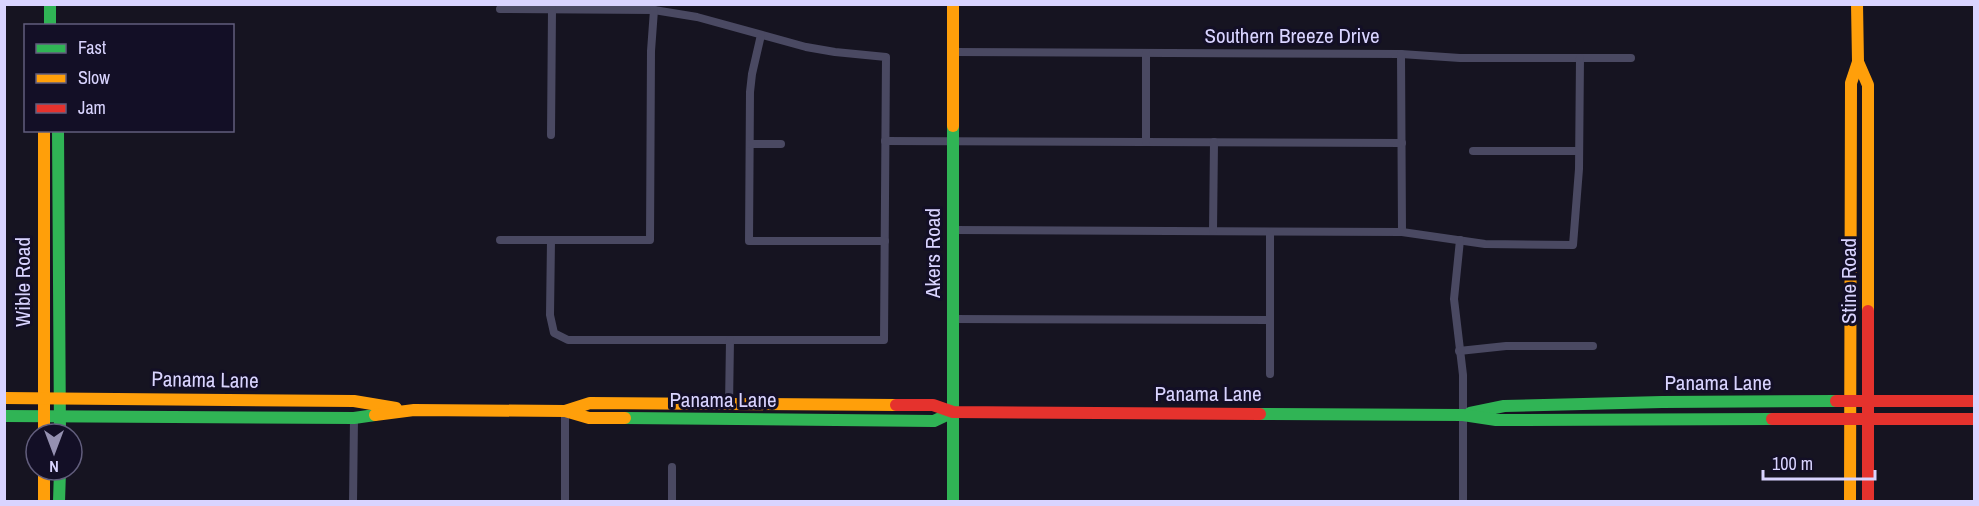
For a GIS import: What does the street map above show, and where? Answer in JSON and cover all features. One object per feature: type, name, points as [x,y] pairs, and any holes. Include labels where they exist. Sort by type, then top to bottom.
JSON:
[{"type":"main road","points":[[50,4],[50,24]]},
{"type":"main road","name":"Akers Road","points":[[953,4],[953,501]]},
{"type":"main road","name":"Stine Road","points":[[1850,501],[1851,83],[1858,62],[1857,4]]},
{"type":"main road","name":"Stine Road","points":[[1858,62],[1868,85],[1868,501]]},
{"type":"main road","points":[[44,132],[50,154],[50,197],[58,215]]},
{"type":"main road","name":"Wible Road","points":[[44,132],[44,422]]},
{"type":"main road","name":"Wible Road","points":[[58,132],[60,422]]},
{"type":"main road","name":"Panama Lane","points":[[4,398],[354,401],[399,409]]},
{"type":"main road","name":"Panama Lane","points":[[1463,415],[1504,406],[1662,402],[1974,400]]},
{"type":"main road","points":[[1601,421],[1650,412],[1662,402]]},
{"type":"main road","points":[[1668,420],[1682,411],[1733,402]]},
{"type":"main road","name":"Panama Lane","points":[[565,411],[590,403],[933,405],[953,412],[1463,415],[1496,420],[1974,419]]},
{"type":"main road","points":[[667,419],[722,411],[729,405]]},
{"type":"main road","name":"Panama Lane","points":[[4,416],[354,418],[361,411],[399,409],[565,411],[589,418],[934,421],[953,412]]},
{"type":"main road","points":[[44,482],[44,501]]},
{"type":"main road","points":[[59,501],[60,482]]},
{"type":"street","points":[[500,9],[654,10],[835,52],[886,57],[885,340],[568,340],[554,333],[550,315],[551,240]]},
{"type":"street","points":[[551,135],[552,9]]},
{"type":"street","points":[[500,240],[650,240],[651,51],[654,10]]},
{"type":"street","points":[[761,35],[750,92],[749,241],[885,241]]},
{"type":"street","name":"Southern Breeze Drive","points":[[953,52],[1401,54],[1460,58],[1631,58]]},
{"type":"street","points":[[1146,53],[1146,142]]},
{"type":"street","points":[[1401,54],[1402,232]]},
{"type":"street","points":[[953,230],[1402,232],[1485,244],[1573,245],[1579,152],[1580,58]]},
{"type":"street","points":[[885,141],[1402,143]]},
{"type":"street","points":[[1213,231],[1214,142]]},
{"type":"street","points":[[750,144],[781,144]]},
{"type":"street","points":[[1473,151],[1579,152]]},
{"type":"street","points":[[1270,232],[1270,374]]},
{"type":"street","points":[[1461,240],[1454,299],[1463,375],[1463,501]]},
{"type":"street","points":[[953,319],[1270,321]]},
{"type":"street","points":[[729,405],[730,340]]},
{"type":"street","points":[[1460,351],[1506,346],[1593,346]]},
{"type":"street","points":[[565,411],[565,501]]},
{"type":"street","points":[[353,501],[354,418]]},
{"type":"street","points":[[672,467],[672,501]]},
{"type":"traffic: fast","points":[[50,4],[50,24]]},
{"type":"traffic: fast","points":[[953,126],[953,502]]},
{"type":"traffic: fast","points":[[58,132],[60,422]]},
{"type":"traffic: fast","points":[[1470,413],[1504,406],[1836,401]]},
{"type":"traffic: fast","points":[[625,418],[934,421],[953,412]]},
{"type":"traffic: fast","points":[[1260,414],[1463,415],[1496,420],[1772,419]]},
{"type":"traffic: fast","points":[[4,416],[354,418],[375,415]]},
{"type":"traffic: fast","points":[[59,502],[60,482]]},
{"type":"traffic: slow","points":[[953,4],[953,126]]},
{"type":"traffic: slow","points":[[1850,502],[1851,83],[1858,62],[1857,4]]},
{"type":"traffic: slow","points":[[1858,62],[1868,85],[1868,311]]},
{"type":"traffic: slow","points":[[44,132],[44,422]]},
{"type":"traffic: slow","points":[[4,398],[354,401],[396,408]]},
{"type":"traffic: slow","points":[[565,411],[590,403],[896,405]]},
{"type":"traffic: slow","points":[[375,415],[414,410],[565,411],[589,418],[625,418]]},
{"type":"traffic: slow","points":[[44,482],[44,502]]},
{"type":"traffic: jam","points":[[1868,311],[1868,502]]},
{"type":"traffic: jam","points":[[1836,401],[1974,401]]},
{"type":"traffic: jam","points":[[896,405],[933,405],[953,412],[1260,414]]},
{"type":"traffic: jam","points":[[1772,419],[1974,419]]}]
